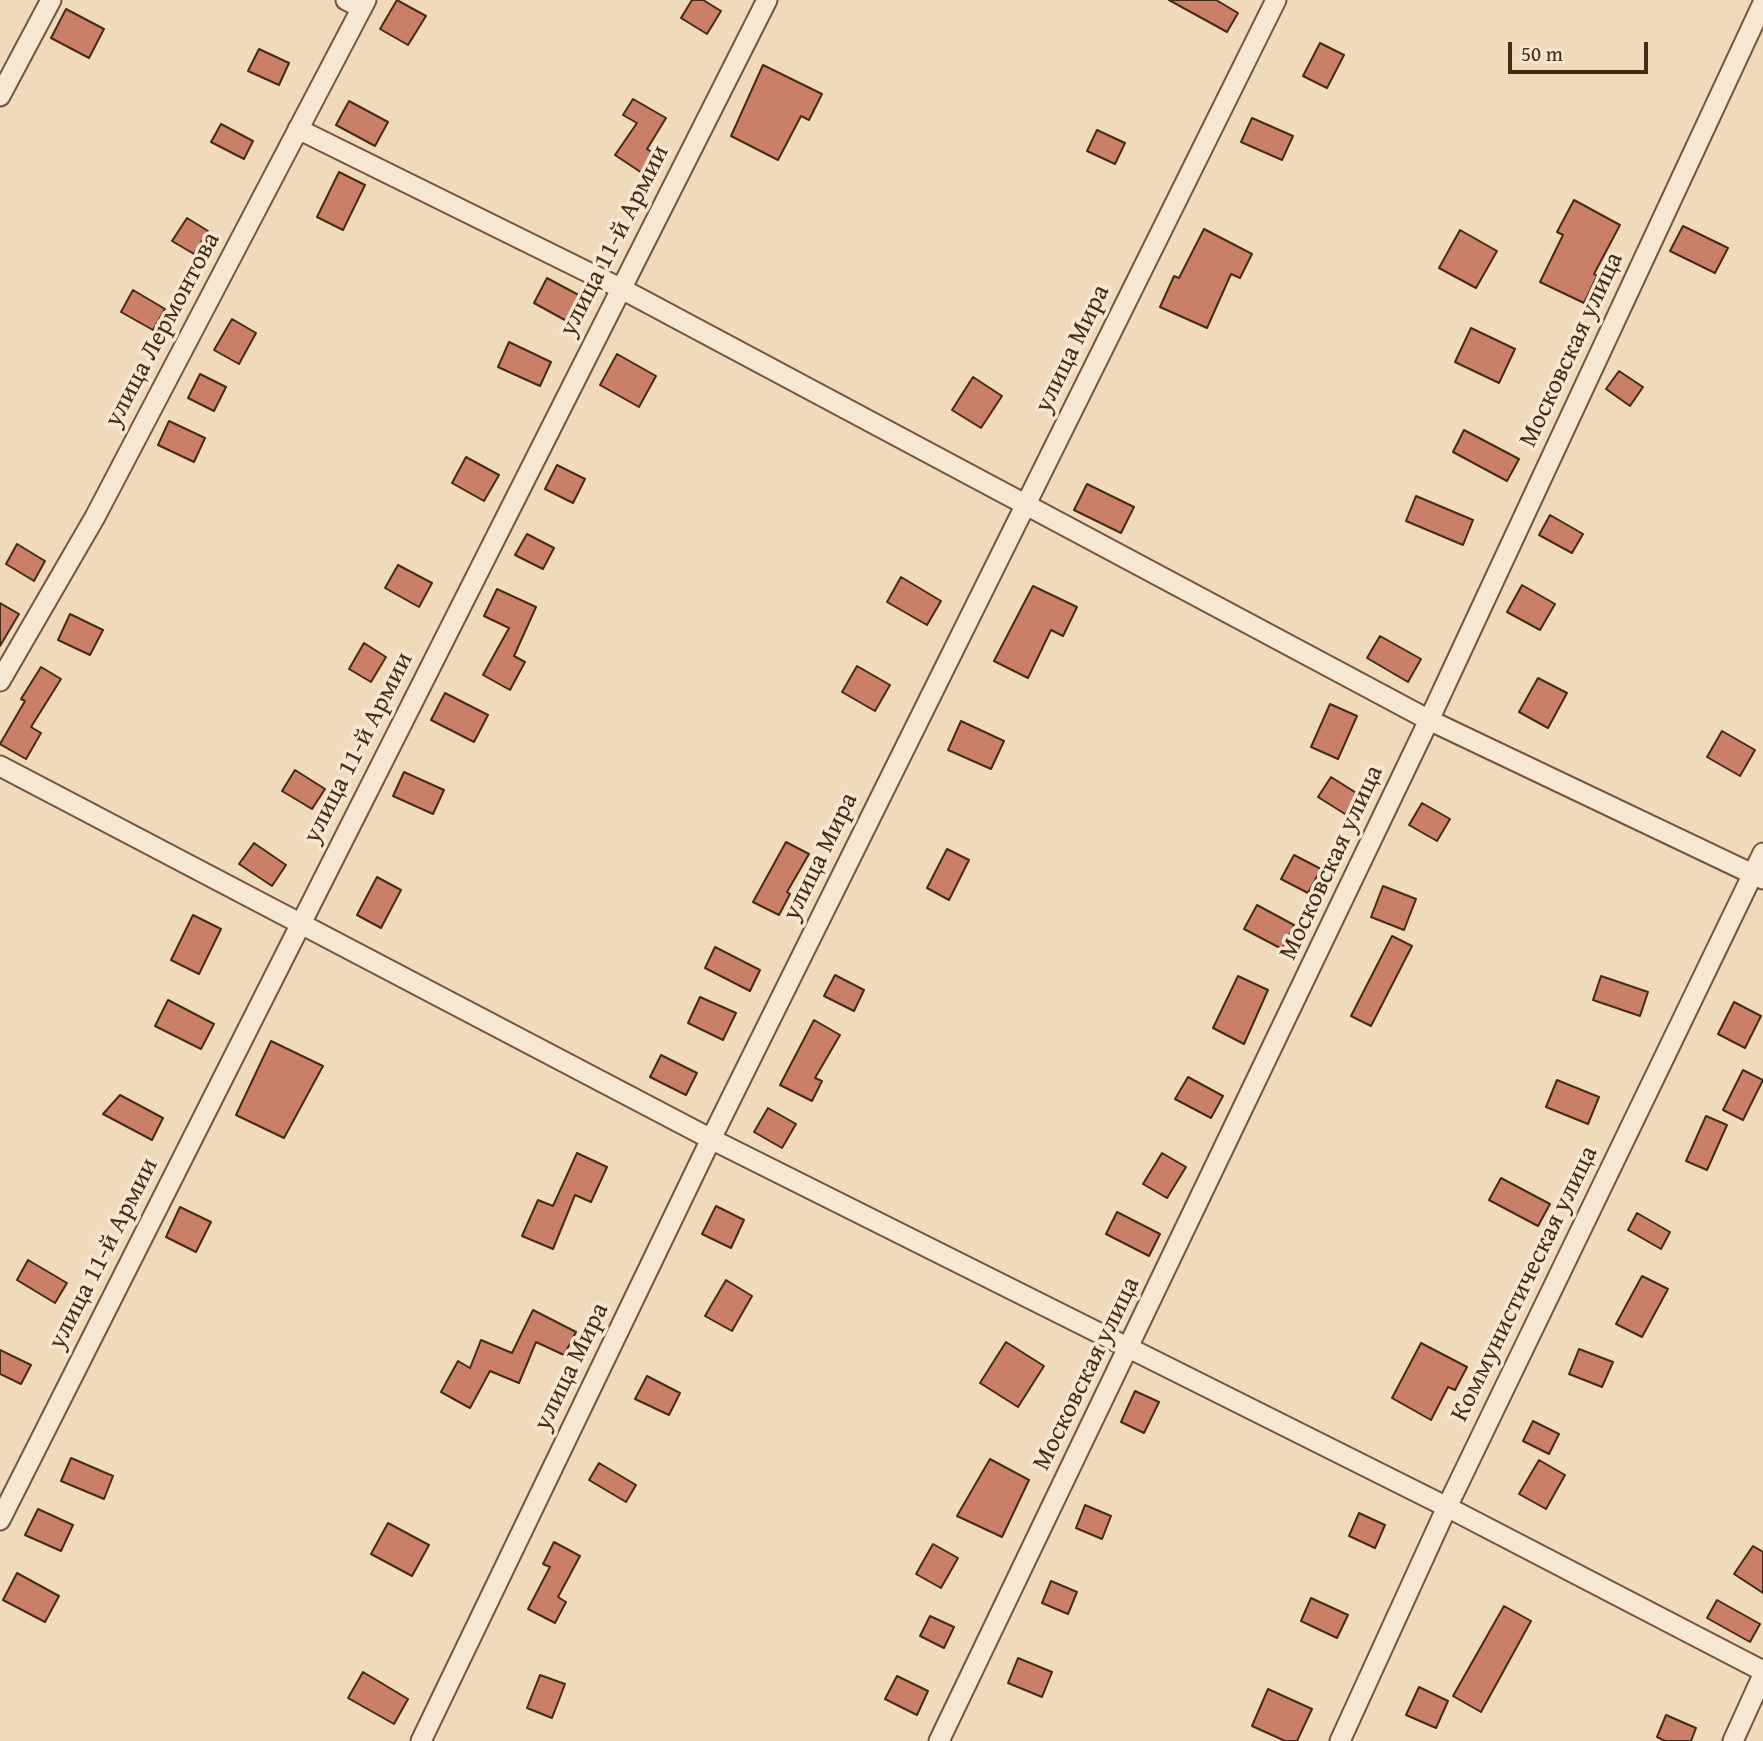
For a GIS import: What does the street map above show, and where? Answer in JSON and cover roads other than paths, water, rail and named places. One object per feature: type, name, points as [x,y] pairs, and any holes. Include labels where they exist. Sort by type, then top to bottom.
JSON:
[{"type":"street","points":[[0,96],[51,0]]},
{"type":"street","name":"улица 11-й Армии","points":[[0,1520],[767,0]]},
{"type":"street","name":"улица Мира","points":[[421,1741],[711,1139],[1276,0]]},
{"type":"street","name":"улица Лермонтова","points":[[0,681],[95,517],[298,129],[358,3]]},
{"type":"street","name":"Московская улица","points":[[939,1741],[1429,720],[1763,3]]},
{"type":"street","points":[[298,129],[620,288],[1429,720],[1757,877]]},
{"type":"street","points":[[0,766],[711,1139],[1128,1350],[1447,1507],[1763,1673],[1733,1741]]},
{"type":"street","name":"Коммунистическая улица","points":[[1340,1741],[1447,1507],[1757,877],[1763,853]]}]
